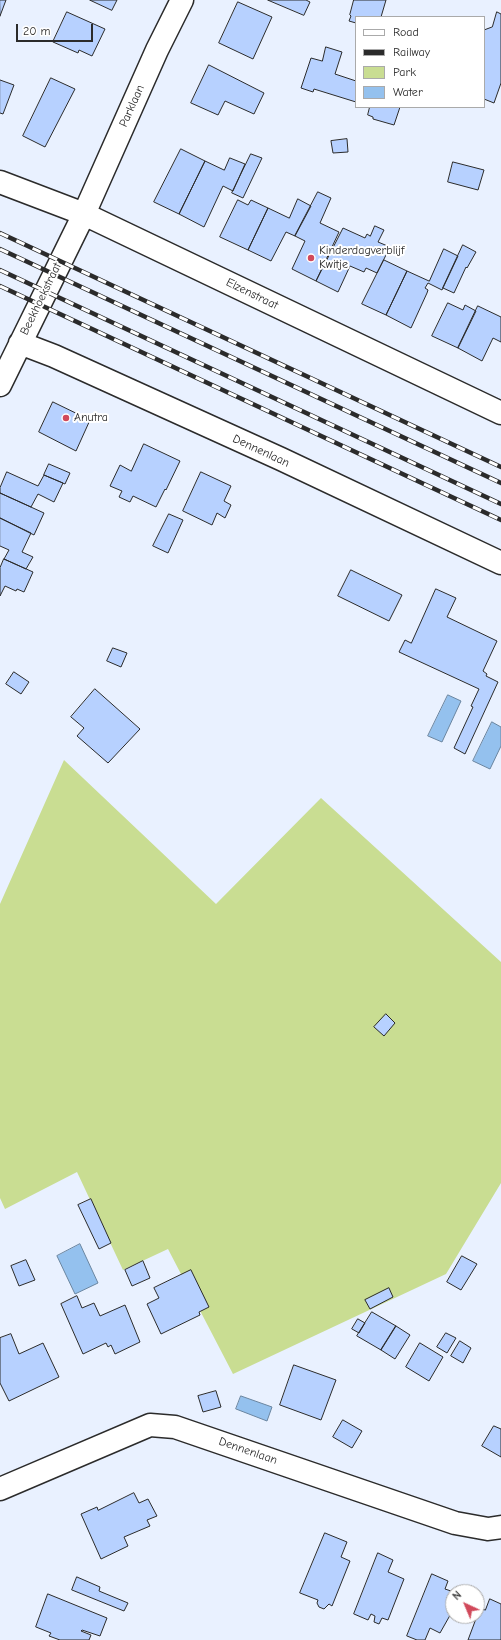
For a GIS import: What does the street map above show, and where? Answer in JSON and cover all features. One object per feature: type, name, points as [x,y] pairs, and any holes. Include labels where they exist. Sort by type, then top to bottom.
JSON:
[{"type":"street","name":"Parklaan","points":[[84,214],[157,50],[182,0]]},
{"type":"street","name":"Elzenstraat","points":[[0,182],[84,214],[501,413]]},
{"type":"street","name":"Beekhoekstraat","points":[[0,385],[84,214]]},
{"type":"street","name":"Dennenlaan","points":[[20,343],[54,356],[281,459],[501,563]]},
{"type":"street","name":"Dennenlaan","points":[[0,1489],[150,1425],[175,1427],[455,1522],[488,1529],[501,1527]]},
{"type":"green space","points":[[64,760],[216,904],[321,798],[501,962],[501,1183],[446,1274],[233,1374],[168,1249],[123,1270],[77,1172],[5,1209],[0,1198],[0,904]]},
{"type":"water","points":[[448,695],[461,701],[442,742],[428,736]]},
{"type":"water","points":[[492,722],[501,727],[501,746],[490,769],[473,761]]},
{"type":"water","points":[[80,1244],[98,1283],[75,1294],[57,1256]]},
{"type":"water","points":[[241,1396],[272,1407],[267,1421],[236,1409]]},
{"type":"building","points":[[0,0],[6,0],[0,16]]},
{"type":"building","points":[[90,0],[117,0],[112,10]]},
{"type":"building","points":[[268,0],[306,0],[310,2],[304,15]]},
{"type":"building","points":[[354,0],[386,0],[381,16],[355,16],[355,23],[349,21]]},
{"type":"building","points":[[238,2],[272,17],[253,59],[219,43]]},
{"type":"building","points":[[67,12],[105,29],[92,56],[79,50],[78,53],[53,42]]},
{"type":"building","points":[[497,12],[501,14],[501,83],[494,103],[485,99],[485,30],[492,27]]},
{"type":"building","points":[[326,47],[342,52],[335,74],[355,81],[355,102],[314,89],[313,92],[301,88],[311,58],[322,61]]},
{"type":"building","points":[[209,65],[264,93],[254,114],[225,101],[218,115],[191,103]]},
{"type":"building","points":[[51,78],[75,89],[45,147],[23,136]]},
{"type":"building","points":[[0,80],[14,85],[3,114],[0,113]]},
{"type":"building","points":[[370,108],[400,108],[394,125],[373,119],[373,117],[368,115]]},
{"type":"building","points":[[347,139],[348,152],[333,153],[331,141]]},
{"type":"building","points":[[181,149],[205,161],[179,214],[154,202]]},
{"type":"building","points":[[251,154],[262,158],[243,198],[232,193]]},
{"type":"building","points":[[230,158],[245,164],[233,191],[223,186],[204,227],[179,214],[205,161],[224,170]]},
{"type":"building","points":[[453,162],[484,170],[478,190],[448,182]]},
{"type":"building","points":[[318,192],[331,198],[320,223],[339,232],[316,281],[292,269],[305,241],[295,236]]},
{"type":"building","points":[[298,199],[311,206],[295,236],[286,232],[271,261],[248,250],[268,208],[289,218]]},
{"type":"building","points":[[238,200],[248,205],[251,200],[268,208],[248,250],[220,237]]},
{"type":"building","points":[[375,226],[384,230],[378,242],[390,247],[377,273],[366,268],[364,272],[350,266],[338,292],[316,281],[343,228],[365,238],[367,234],[370,236]]},
{"type":"building","points":[[463,245],[476,252],[467,268],[466,267],[454,293],[443,288]]},
{"type":"building","points":[[444,249],[458,256],[442,290],[428,283],[425,288],[428,290],[427,293],[411,328],[386,315],[407,271],[429,281]]},
{"type":"building","points":[[384,260],[407,271],[386,315],[362,304]]},
{"type":"building","points":[[448,303],[463,310],[465,305],[476,311],[458,348],[432,336]]},
{"type":"building","points":[[478,306],[501,317],[501,342],[493,338],[482,361],[458,348]]},
{"type":"building","points":[[53,402],[90,420],[76,451],[39,432]]},
{"type":"building","points":[[144,444],[180,461],[156,507],[133,496],[130,502],[119,497],[122,491],[110,486],[120,465],[131,471]]},
{"type":"building","points":[[49,464],[70,473],[65,484],[44,475]]},
{"type":"building","points":[[7,472],[38,486],[44,475],[63,483],[54,502],[38,494],[31,507],[0,493],[0,488]]},
{"type":"building","points":[[201,472],[231,486],[224,501],[231,505],[225,518],[217,513],[212,525],[183,511]]},
{"type":"building","points":[[0,493],[44,513],[34,535],[0,518]]},
{"type":"building","points":[[169,514],[183,520],[168,553],[153,546]]},
{"type":"building","points":[[0,518],[31,533],[22,552],[33,557],[26,569],[4,559],[9,550],[0,546]]},
{"type":"building","points":[[4,559],[33,572],[24,592],[17,589],[16,591],[5,586],[0,596],[0,568]]},
{"type":"building","points":[[351,570],[402,595],[389,621],[338,596]]},
{"type":"building","points":[[436,589],[456,598],[447,617],[497,641],[483,671],[487,674],[486,676],[498,682],[465,754],[454,748],[473,707],[471,706],[479,689],[399,652],[405,640],[411,643]]},
{"type":"building","points":[[113,648],[127,653],[121,667],[107,661]]},
{"type":"building","points":[[14,672],[29,682],[21,694],[6,684]]},
{"type":"building","points":[[95,689],[140,729],[108,763],[77,736],[84,728],[71,717]]},
{"type":"building","points":[[386,1014],[395,1023],[384,1036],[374,1027]]},
{"type":"building","points":[[91,1199],[111,1243],[99,1249],[78,1205]]},
{"type":"building","points":[[462,1256],[477,1264],[461,1290],[447,1282]]},
{"type":"building","points":[[26,1260],[35,1280],[19,1286],[11,1266]]},
{"type":"building","points":[[143,1261],[150,1278],[132,1286],[125,1270]]},
{"type":"building","points":[[191,1270],[209,1307],[199,1312],[200,1315],[161,1334],[147,1304],[159,1298],[154,1288]]},
{"type":"building","points":[[389,1288],[393,1297],[370,1309],[365,1300]]},
{"type":"building","points":[[77,1296],[82,1308],[94,1303],[100,1316],[125,1305],[140,1342],[115,1354],[111,1345],[108,1347],[106,1343],[83,1354],[61,1304]]},
{"type":"building","points":[[372,1312],[396,1326],[381,1350],[357,1336]]},
{"type":"building","points":[[358,1319],[365,1323],[359,1333],[352,1329]]},
{"type":"building","points":[[396,1326],[410,1335],[395,1359],[381,1350]]},
{"type":"building","points":[[446,1333],[456,1338],[447,1353],[437,1347]]},
{"type":"building","points":[[11,1334],[19,1354],[43,1343],[59,1377],[9,1401],[0,1383],[0,1338]]},
{"type":"building","points":[[460,1341],[471,1348],[463,1363],[451,1356]]},
{"type":"building","points":[[420,1343],[443,1357],[429,1381],[406,1367]]},
{"type":"building","points":[[294,1365],[336,1380],[321,1420],[280,1405]]},
{"type":"building","points":[[216,1391],[221,1407],[203,1412],[198,1396]]},
{"type":"building","points":[[343,1420],[362,1431],[352,1448],[333,1437]]},
{"type":"building","points":[[494,1426],[501,1429],[501,1457],[482,1446]]},
{"type":"building","points":[[134,1493],[139,1503],[148,1499],[157,1516],[147,1520],[150,1526],[124,1537],[128,1546],[101,1559],[81,1514],[97,1507],[98,1510]]},
{"type":"building","points":[[325,1533],[347,1542],[341,1557],[350,1561],[332,1606],[329,1604],[324,1609],[319,1607],[317,1603],[318,1600],[300,1593]]},
{"type":"building","points":[[378,1553],[393,1560],[388,1572],[404,1579],[388,1620],[382,1618],[379,1624],[374,1622],[375,1616],[371,1614],[368,1620],[354,1614]]},
{"type":"building","points":[[432,1574],[448,1581],[447,1584],[445,1584],[445,1624],[440,1633],[430,1628],[425,1640],[417,1640],[407,1636]]},
{"type":"building","points":[[77,1577],[100,1587],[99,1591],[128,1603],[124,1611],[72,1590]]},
{"type":"building","points":[[48,1594],[107,1618],[100,1636],[82,1630],[81,1631],[91,1635],[89,1640],[60,1640],[49,1636],[51,1633],[36,1627]]},
{"type":"building","points":[[490,1599],[501,1604],[501,1640],[468,1640],[474,1624],[485,1624],[485,1610]]},
{"type":"railway","points":[[0,233],[501,467]]},
{"type":"railway","points":[[0,249],[501,483]]},
{"type":"railway","points":[[0,270],[501,504]]},
{"type":"railway","points":[[0,286],[501,520]]},
{"type":"place","name":"Kinderdagverblijf Kwitje","points":[[311,258]]},
{"type":"place","name":"Anutra","points":[[66,418]]}]
